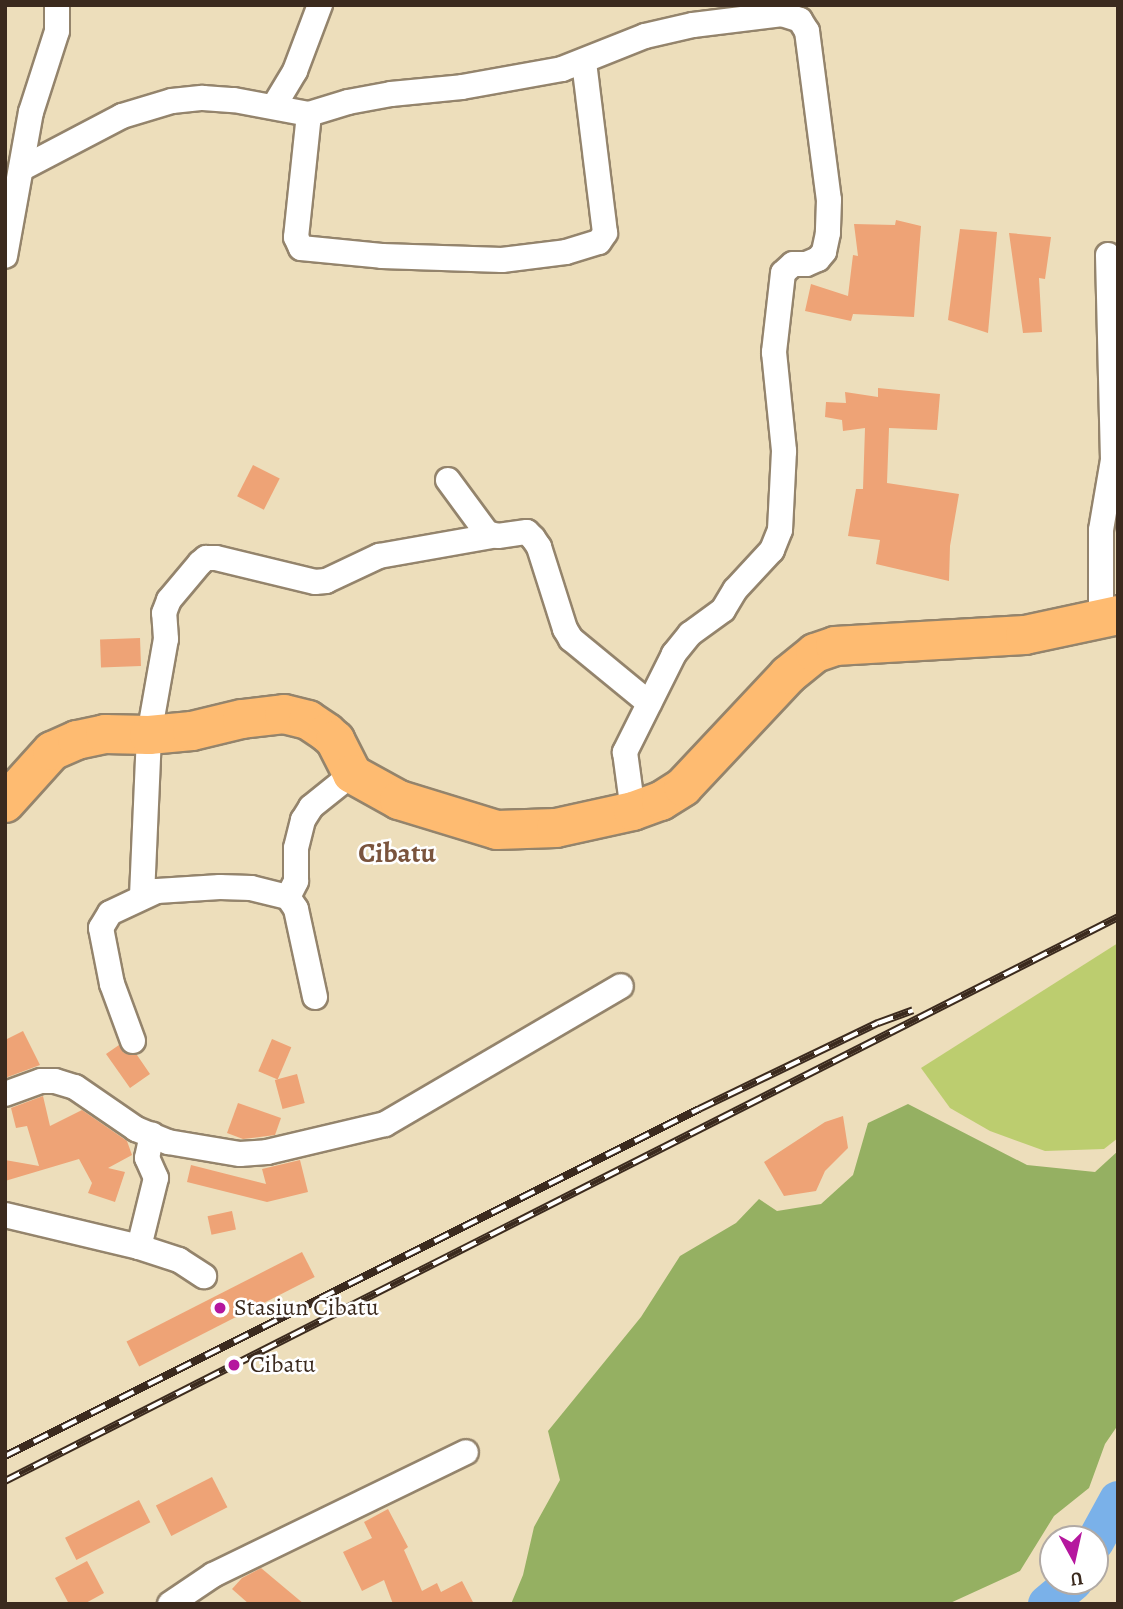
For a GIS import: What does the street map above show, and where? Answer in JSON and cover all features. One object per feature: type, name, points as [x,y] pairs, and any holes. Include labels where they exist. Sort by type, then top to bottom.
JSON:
[{"type":"main road","points":[[5,803],[34,769],[60,747],[77,740],[105,734],[149,735],[192,731],[271,714],[298,716],[317,726],[335,740],[352,775],[399,800],[477,827],[497,830],[556,828],[633,811],[661,801],[683,787],[788,675],[815,653],[835,646],[1025,635],[1110,617]]},
{"type":"street","points":[[5,256],[21,170],[17,127],[57,31],[57,5]]},
{"type":"street","points":[[274,106],[295,71],[320,5]]},
{"type":"street","points":[[21,170],[97,127],[146,107],[204,98],[274,106],[309,114],[369,98],[462,87],[562,69],[645,36],[693,25],[782,10],[800,20],[807,31],[829,200],[824,252],[818,259],[806,264],[787,267],[777,309],[774,352],[783,451],[780,530],[772,550],[735,590],[723,610],[682,643],[649,703],[625,752],[633,811]]},
{"type":"street","points":[[309,114],[296,237],[301,248],[382,256],[502,260],[566,252],[599,242],[605,233],[584,61]]},
{"type":"street","points":[[1108,255],[1113,460],[1101,530],[1110,617]]},
{"type":"street","points":[[448,480],[492,536]]},
{"type":"street","points":[[142,896],[149,735],[166,639],[164,613],[169,600],[206,558],[315,582],[326,581],[379,556],[517,531],[527,532],[540,547],[565,629],[571,639],[649,703]]},
{"type":"street","points":[[288,897],[296,881],[296,848],[303,820],[311,807],[352,775]]},
{"type":"street","points":[[133,1041],[112,984],[101,928],[110,913],[142,896],[168,889],[251,888],[288,897],[296,909],[315,997]]},
{"type":"street","points":[[5,1094],[41,1081],[65,1083],[136,1129],[168,1142],[240,1154],[267,1152],[385,1124],[621,986]]},
{"type":"street","points":[[139,1247],[156,1178],[146,1158],[152,1135]]},
{"type":"street","points":[[5,1215],[139,1247],[179,1260],[204,1276]]},
{"type":"street","points":[[170,1604],[213,1575],[466,1452]]},
{"type":"green space","points":[[1118,943],[1118,1138],[1104,1149],[1045,1151],[990,1131],[950,1108],[921,1068]]},
{"type":"green space","points":[[908,1104],[1027,1165],[1095,1172],[1118,1151],[1118,1425],[1105,1444],[1089,1488],[1054,1516],[1048,1525],[1039,1525],[1039,1540],[1020,1571],[948,1604],[511,1604],[523,1575],[534,1527],[560,1480],[548,1431],[641,1317],[680,1256],[736,1223],[759,1199],[777,1211],[821,1204],[853,1175],[868,1123]]},
{"type":"building","points":[[896,220],[921,226],[914,317],[853,314],[851,321],[805,311],[811,284],[848,296],[853,255],[858,256],[854,224],[895,225]]},
{"type":"building","points":[[960,229],[997,232],[988,333],[948,320]]},
{"type":"building","points":[[1009,233],[1051,237],[1045,279],[1039,278],[1042,332],[1023,333]]},
{"type":"building","points":[[878,388],[940,394],[937,430],[889,428],[887,483],[959,494],[950,546],[949,581],[876,564],[880,540],[848,536],[856,489],[863,489],[865,428],[843,431],[842,420],[825,417],[826,402],[846,403],[845,392],[878,397]]},
{"type":"building","points":[[253,465],[280,479],[264,510],[237,496]]},
{"type":"building","points":[[140,638],[141,666],[101,667],[100,639]]},
{"type":"building","points":[[23,1031],[40,1065],[5,1078],[5,1040]]},
{"type":"building","points":[[272,1039],[291,1047],[278,1079],[258,1071]]},
{"type":"building","points":[[119,1045],[124,1053],[137,1055],[150,1074],[130,1088],[106,1054]]},
{"type":"building","points":[[297,1074],[305,1103],[283,1109],[275,1080]]},
{"type":"building","points":[[43,1096],[50,1126],[82,1110],[127,1141],[132,1155],[108,1168],[125,1172],[115,1202],[88,1193],[92,1183],[79,1159],[5,1181],[5,1160],[39,1166],[27,1126],[16,1128],[11,1108]]},
{"type":"building","points":[[238,1103],[281,1118],[275,1135],[243,1139],[227,1133]]},
{"type":"building","points":[[843,1116],[848,1148],[825,1171],[816,1191],[784,1196],[764,1162],[825,1122]]},
{"type":"building","points":[[300,1160],[308,1192],[267,1202],[187,1182],[191,1165],[266,1184],[262,1169]]},
{"type":"building","points":[[232,1211],[236,1230],[211,1235],[208,1216]]},
{"type":"building","name":"Stasiun Cibatu","points":[[302,1252],[315,1277],[139,1366],[126,1341]]},
{"type":"building","points":[[212,1477],[227,1507],[171,1536],[156,1506]]},
{"type":"building","points":[[139,1500],[150,1522],[76,1560],[65,1538]]},
{"type":"building","points":[[388,1509],[408,1547],[404,1550],[422,1591],[437,1583],[441,1592],[462,1581],[474,1604],[393,1604],[384,1580],[362,1591],[343,1552],[372,1538],[364,1522]]},
{"type":"building","points":[[87,1561],[104,1593],[84,1604],[69,1604],[55,1578]]},
{"type":"building","points":[[261,1568],[304,1604],[249,1604],[232,1589],[242,1578]]},
{"type":"waterway","points":[[1104,1525],[1118,1500]]},
{"type":"waterway","points":[[1047,1604],[1058,1595]]},
{"type":"railway","points":[[5,1481],[1118,917]]},
{"type":"railway","points":[[5,1456],[699,1109],[878,1023],[913,1010]]},
{"type":"place","name":"Stasiun Cibatu","points":[[220,1308]]},
{"type":"place","name":"Cibatu","points":[[234,1365]]},
{"type":"district","name":"Cibatu","points":[[397,853]]}]
